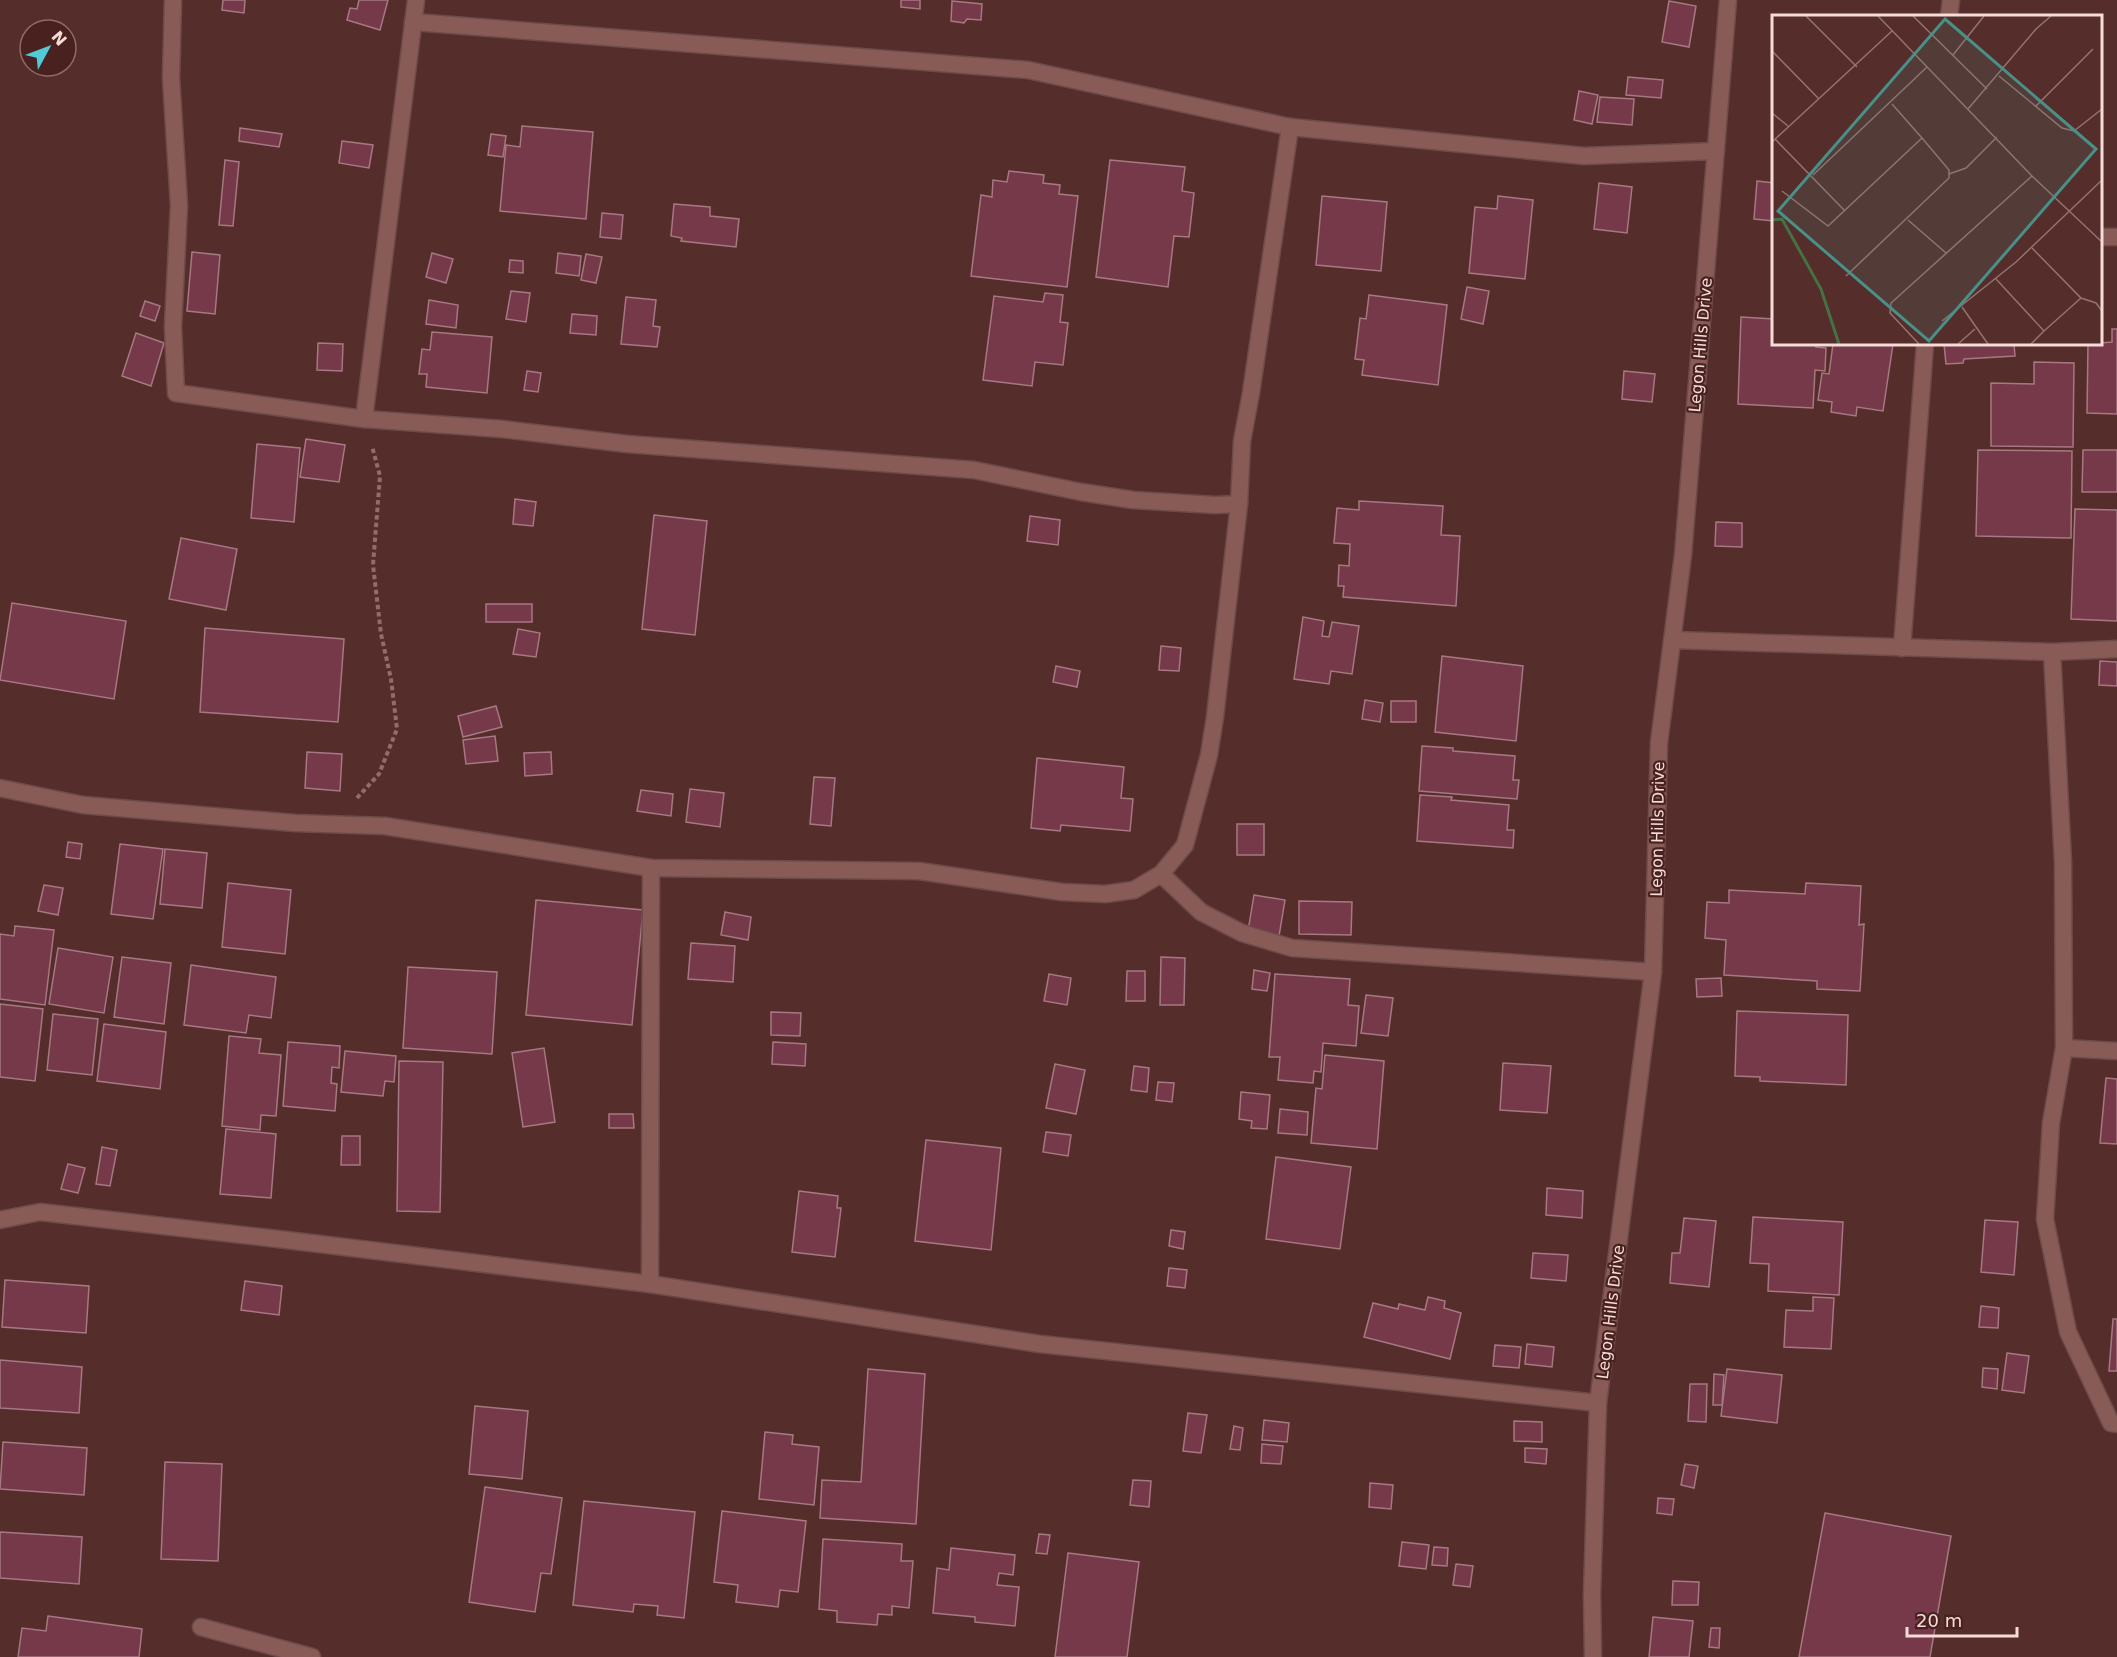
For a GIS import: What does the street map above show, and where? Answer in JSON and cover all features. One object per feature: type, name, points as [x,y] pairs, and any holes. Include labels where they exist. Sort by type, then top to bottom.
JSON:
[{"type":"street","points":[[173,0],[171,78],[179,205],[173,327],[176,393],[364,419],[502,429],[627,444],[974,470],[1081,492],[1134,500],[1215,505],[1239,504]]},
{"type":"street","points":[[364,419],[416,0]]},
{"type":"street","name":"Legon Hills Drive","points":[[1593,1657],[1592,1594],[1598,1403],[1653,972],[1659,743],[1683,555],[1728,0]]},
{"type":"street","points":[[1949,15],[1951,0]]},
{"type":"street","points":[[413,22],[1028,70],[1290,127],[1584,156],[1716,151]]},
{"type":"street","points":[[0,788],[83,805],[295,823],[385,826],[651,868],[919,870],[1062,892],[1105,894],[1134,890],[1161,874],[1185,845],[1209,754],[1239,504],[1242,441],[1253,382],[1290,127]]},
{"type":"street","points":[[1902,648],[1925,345]]},
{"type":"street","points":[[1672,640],[2052,652],[2117,649]]},
{"type":"street","points":[[2052,652],[2063,862],[2064,1048],[2051,1123],[2045,1219],[2068,1332],[2111,1423],[2117,1424]]},
{"type":"street","points":[[650,1284],[651,868]]},
{"type":"street","points":[[1161,874],[1201,912],[1242,933],[1292,948],[1653,972]]},
{"type":"street","points":[[2064,1048],[2117,1051]]},
{"type":"street","points":[[0,1220],[40,1212],[650,1284],[1040,1344],[1598,1403]]},
{"type":"street","points":[[201,1627],[312,1657]]},
{"type":"path","points":[[342,825],[358,797],[380,774],[397,729],[391,680],[381,634],[373,565],[380,476],[364,419]]},
{"type":"building","points":[[223,0],[245,0],[244,13],[222,10]]},
{"type":"building","points":[[359,0],[388,0],[380,30],[347,20],[350,8],[357,9]]},
{"type":"building","points":[[901,0],[920,0],[920,9],[901,7]]},
{"type":"building","points":[[952,1],[982,4],[981,20],[967,19],[964,23],[951,21]]},
{"type":"building","points":[[1669,1],[1696,6],[1689,47],[1662,42]]},
{"type":"building","points":[[1628,77],[1663,80],[1661,98],[1626,95]]},
{"type":"building","points":[[1579,91],[1598,95],[1592,124],[1574,120]]},
{"type":"building","points":[[1600,97],[1634,99],[1632,125],[1597,122]]},
{"type":"building","points":[[522,126],[593,132],[586,219],[500,211],[506,145],[520,147]]},
{"type":"building","points":[[240,128],[282,134],[279,147],[239,141]]},
{"type":"building","points":[[491,134],[506,136],[503,157],[488,155]]},
{"type":"building","points":[[342,141],[373,145],[369,168],[339,163]]},
{"type":"building","points":[[225,160],[239,162],[233,226],[219,225]]},
{"type":"building","points":[[1110,160],[1185,167],[1182,191],[1194,193],[1189,237],[1174,236],[1168,287],[1096,277]]},
{"type":"building","points":[[1009,171],[1044,175],[1043,183],[1060,185],[1059,194],[1078,196],[1067,287],[971,276],[981,195],[992,197],[993,180],[1007,182]]},
{"type":"building","points":[[1757,181],[1772,183],[1772,221],[1754,219]]},
{"type":"building","points":[[1599,183],[1632,187],[1627,233],[1594,229]]},
{"type":"building","points":[[1322,196],[1387,202],[1381,271],[1316,265]]},
{"type":"building","points":[[1498,196],[1533,200],[1525,279],[1469,273],[1475,207],[1497,209]]},
{"type":"building","points":[[674,204],[710,207],[710,216],[739,219],[736,247],[681,241],[682,238],[671,236]]},
{"type":"building","points":[[602,213],[623,215],[621,239],[600,237]]},
{"type":"building","points":[[192,252],[220,255],[215,314],[187,311]]},
{"type":"building","points":[[432,253],[453,259],[446,283],[426,277]]},
{"type":"building","points":[[558,253],[581,256],[579,276],[556,273]]},
{"type":"building","points":[[586,254],[602,257],[596,283],[581,280]]},
{"type":"building","points":[[510,260],[523,261],[523,273],[509,272]]},
{"type":"building","points":[[1467,287],[1489,291],[1483,324],[1461,319]]},
{"type":"building","points":[[511,291],[530,293],[526,322],[506,319]]},
{"type":"building","points":[[1045,293],[1063,295],[1060,322],[1068,323],[1063,365],[1035,362],[1032,386],[983,380],[994,296],[1043,302]]},
{"type":"building","points":[[1369,295],[1447,305],[1438,385],[1362,375],[1364,360],[1355,359],[1360,318],[1366,319]]},
{"type":"building","points":[[626,297],[656,300],[653,326],[660,327],[657,347],[621,344]]},
{"type":"building","points":[[429,300],[458,305],[456,328],[426,324]]},
{"type":"building","points":[[145,301],[160,306],[155,321],[140,316]]},
{"type":"building","points":[[572,314],[597,316],[596,335],[570,333]]},
{"type":"building","points":[[1741,317],[1772,319],[1772,345],[1816,345],[1816,347],[1826,348],[1825,371],[1815,370],[1813,408],[1738,404]]},
{"type":"building","points":[[2112,329],[2117,329],[2117,414],[2087,413],[2088,345],[2112,342]]},
{"type":"building","points":[[432,332],[492,337],[487,393],[426,387],[427,374],[419,374],[422,349],[430,350]]},
{"type":"building","points":[[136,333],[164,343],[151,386],[122,376]]},
{"type":"building","points":[[318,343],[343,344],[342,371],[317,370]]},
{"type":"building","points":[[1833,345],[1893,345],[1883,411],[1857,407],[1856,416],[1831,412],[1832,402],[1818,400],[1822,373],[1829,374]]},
{"type":"building","points":[[1944,345],[2014,345],[2015,356],[1964,359],[1963,363],[1946,364]]},
{"type":"building","points":[[2034,362],[2074,363],[2073,447],[1991,446],[1991,383],[2034,384]]},
{"type":"building","points":[[527,371],[541,373],[538,392],[524,390]]},
{"type":"building","points":[[1624,371],[1655,374],[1652,402],[1622,399]]},
{"type":"building","points":[[306,439],[345,445],[339,482],[300,477]]},
{"type":"building","points":[[257,444],[300,448],[294,522],[251,518]]},
{"type":"building","points":[[1978,450],[2072,451],[2071,538],[1976,536]]},
{"type":"building","points":[[2083,450],[2117,450],[2117,492],[2082,492]]},
{"type":"building","points":[[515,499],[536,502],[533,526],[513,524]]},
{"type":"building","points":[[1359,501],[1443,506],[1441,535],[1460,536],[1456,606],[1343,597],[1344,586],[1338,586],[1339,565],[1349,566],[1350,544],[1334,543],[1337,508],[1359,510]]},
{"type":"building","points":[[2075,509],[2117,510],[2117,621],[2071,619]]},
{"type":"building","points":[[654,515],[707,521],[695,635],[642,629]]},
{"type":"building","points":[[1030,516],[1060,520],[1058,545],[1027,541]]},
{"type":"building","points":[[1716,522],[1742,523],[1742,547],[1715,546]]},
{"type":"building","points":[[181,538],[237,549],[226,610],[169,599]]},
{"type":"building","points":[[12,603],[126,621],[114,699],[0,680]]},
{"type":"building","points":[[486,604],[532,604],[532,622],[486,622]]},
{"type":"building","points":[[1303,617],[1324,621],[1322,636],[1329,637],[1332,622],[1359,626],[1352,674],[1331,671],[1329,684],[1294,679]]},
{"type":"building","points":[[205,628],[344,639],[338,722],[200,712]]},
{"type":"building","points":[[518,629],[540,633],[536,657],[513,654]]},
{"type":"building","points":[[1161,646],[1181,648],[1179,671],[1159,670]]},
{"type":"building","points":[[1442,656],[1523,666],[1516,741],[1435,732]]},
{"type":"building","points":[[2100,661],[2117,662],[2117,686],[2099,685]]},
{"type":"building","points":[[1056,666],[1080,671],[1077,687],[1053,682]]},
{"type":"building","points":[[1365,700],[1383,703],[1380,722],[1362,719]]},
{"type":"building","points":[[1391,701],[1416,701],[1416,722],[1391,722]]},
{"type":"building","points":[[496,706],[502,727],[463,737],[458,716]]},
{"type":"building","points":[[495,736],[498,761],[466,764],[463,740]]},
{"type":"building","points":[[1422,746],[1515,756],[1513,780],[1519,780],[1517,799],[1419,791]]},
{"type":"building","points":[[307,752],[342,754],[340,791],[305,788]]},
{"type":"building","points":[[551,752],[552,774],[525,776],[524,753]]},
{"type":"building","points":[[1037,758],[1124,767],[1121,798],[1133,799],[1130,831],[1061,825],[1060,831],[1031,828]]},
{"type":"building","points":[[814,777],[835,778],[831,826],[810,824]]},
{"type":"building","points":[[690,789],[724,793],[720,827],[686,822]]},
{"type":"building","points":[[641,790],[673,794],[671,816],[637,811]]},
{"type":"building","points":[[1420,795],[1509,805],[1507,830],[1514,830],[1513,848],[1417,841]]},
{"type":"building","points":[[1237,824],[1264,824],[1264,855],[1237,855]]},
{"type":"building","points":[[68,842],[82,844],[80,859],[66,857]]},
{"type":"building","points":[[120,844],[163,849],[153,919],[111,914]]},
{"type":"building","points":[[165,849],[207,853],[202,908],[160,904]]},
{"type":"building","points":[[228,883],[291,890],[285,954],[222,947]]},
{"type":"building","points":[[1806,883],[1861,886],[1859,925],[1864,924],[1860,991],[1817,989],[1817,981],[1724,975],[1726,940],[1705,938],[1707,902],[1729,903],[1729,890],[1805,894]]},
{"type":"building","points":[[44,885],[63,888],[58,915],[38,911]]},
{"type":"building","points":[[1254,895],[1285,900],[1279,936],[1248,931]]},
{"type":"building","points":[[536,900],[643,910],[632,1025],[526,1015]]},
{"type":"building","points":[[1299,901],[1352,902],[1351,935],[1299,934]]},
{"type":"building","points":[[725,912],[751,917],[748,940],[721,935]]},
{"type":"building","points":[[15,926],[54,930],[45,1005],[0,999],[0,934],[14,936]]},
{"type":"building","points":[[691,943],[735,946],[733,982],[688,979]]},
{"type":"building","points":[[58,948],[113,957],[104,1013],[49,1004]]},
{"type":"building","points":[[122,957],[171,963],[164,1024],[114,1017]]},
{"type":"building","points":[[1161,957],[1185,958],[1184,1005],[1160,1005]]},
{"type":"building","points":[[191,965],[276,977],[271,1018],[249,1015],[246,1033],[184,1025]]},
{"type":"building","points":[[408,967],[497,972],[492,1054],[403,1048]]},
{"type":"building","points":[[1254,970],[1270,973],[1267,991],[1252,989]]},
{"type":"building","points":[[1127,971],[1145,971],[1145,1001],[1126,1001]]},
{"type":"building","points":[[1049,974],[1071,978],[1067,1005],[1044,1001]]},
{"type":"building","points":[[1275,974],[1350,979],[1348,1005],[1359,1006],[1356,1046],[1323,1043],[1321,1072],[1314,1071],[1313,1083],[1278,1080],[1280,1057],[1269,1057]]},
{"type":"building","points":[[1721,978],[1722,996],[1697,997],[1696,979]]},
{"type":"building","points":[[1366,995],[1393,998],[1388,1036],[1361,1033]]},
{"type":"building","points":[[0,1004],[43,1009],[35,1081],[0,1077]]},
{"type":"building","points":[[1737,1011],[1848,1015],[1846,1085],[1760,1081],[1760,1077],[1735,1076]]},
{"type":"building","points":[[771,1012],[801,1013],[800,1036],[771,1035]]},
{"type":"building","points":[[53,1014],[98,1019],[92,1075],[47,1070]]},
{"type":"building","points":[[104,1024],[166,1032],[160,1089],[97,1081]]},
{"type":"building","points":[[229,1036],[261,1039],[259,1053],[281,1055],[276,1116],[261,1115],[260,1130],[222,1126]]},
{"type":"building","points":[[288,1042],[340,1046],[339,1068],[332,1067],[331,1083],[337,1084],[335,1111],[283,1106]]},
{"type":"building","points":[[773,1042],[806,1044],[805,1066],[772,1064]]},
{"type":"building","points":[[544,1048],[555,1122],[523,1127],[512,1053]]},
{"type":"building","points":[[345,1051],[396,1056],[394,1082],[385,1081],[383,1096],[341,1092]]},
{"type":"building","points":[[1325,1055],[1384,1061],[1377,1149],[1311,1143],[1316,1088],[1322,1089]]},
{"type":"building","points":[[399,1061],[443,1062],[440,1212],[397,1211]]},
{"type":"building","points":[[1503,1063],[1551,1066],[1547,1113],[1500,1110]]},
{"type":"building","points":[[1055,1064],[1085,1070],[1076,1114],[1046,1108]]},
{"type":"building","points":[[1134,1066],[1149,1068],[1147,1092],[1131,1090]]},
{"type":"building","points":[[2106,1078],[2117,1079],[2117,1144],[2100,1143]]},
{"type":"building","points":[[1158,1082],[1174,1083],[1172,1102],[1156,1100]]},
{"type":"building","points":[[1241,1092],[1270,1095],[1267,1129],[1251,1128],[1252,1121],[1239,1119]]},
{"type":"building","points":[[1280,1109],[1308,1112],[1307,1135],[1278,1133]]},
{"type":"building","points":[[609,1114],[633,1114],[634,1128],[609,1128]]},
{"type":"building","points":[[226,1129],[276,1134],[271,1198],[220,1194]]},
{"type":"building","points":[[1046,1132],[1071,1135],[1068,1156],[1043,1152]]},
{"type":"building","points":[[342,1136],[360,1136],[360,1165],[341,1165]]},
{"type":"building","points":[[926,1140],[1001,1148],[991,1250],[915,1241]]},
{"type":"building","points":[[102,1147],[117,1150],[110,1186],[96,1184]]},
{"type":"building","points":[[1276,1157],[1351,1167],[1340,1249],[1266,1239]]},
{"type":"building","points":[[68,1164],[85,1168],[78,1193],[61,1189]]},
{"type":"building","points":[[1547,1188],[1583,1191],[1582,1218],[1546,1215]]},
{"type":"building","points":[[799,1191],[838,1196],[837,1208],[841,1208],[835,1257],[792,1252]]},
{"type":"building","points":[[1753,1217],[1843,1222],[1839,1295],[1768,1291],[1769,1264],[1750,1263]]},
{"type":"building","points":[[1684,1218],[1716,1221],[1709,1287],[1670,1283],[1672,1253],[1680,1253]]},
{"type":"building","points":[[1985,1220],[2018,1222],[2014,1275],[1981,1272]]},
{"type":"building","points":[[1171,1230],[1185,1232],[1183,1249],[1169,1246]]},
{"type":"building","points":[[1533,1253],[1568,1255],[1566,1281],[1531,1278]]},
{"type":"building","points":[[1169,1268],[1187,1270],[1185,1288],[1167,1286]]},
{"type":"building","points":[[5,1280],[89,1286],[86,1333],[2,1327]]},
{"type":"building","points":[[245,1281],[282,1286],[279,1315],[241,1310]]},
{"type":"building","points":[[1428,1297],[1445,1301],[1444,1308],[1461,1313],[1450,1359],[1364,1337],[1373,1303],[1398,1309],[1399,1304],[1425,1310]]},
{"type":"building","points":[[1813,1297],[1834,1298],[1831,1349],[1784,1347],[1786,1310],[1813,1311]]},
{"type":"building","points":[[1981,1306],[1999,1308],[1998,1328],[1979,1327]]},
{"type":"building","points":[[2113,1319],[2117,1319],[2117,1371],[2109,1371]]},
{"type":"building","points":[[1527,1344],[1554,1347],[1552,1367],[1525,1364]]},
{"type":"building","points":[[1495,1345],[1521,1347],[1519,1368],[1493,1366]]},
{"type":"building","points":[[2007,1353],[2029,1356],[2024,1393],[2002,1390]]},
{"type":"building","points":[[0,1360],[82,1367],[79,1413],[0,1408]]},
{"type":"building","points":[[1983,1368],[1998,1369],[1997,1389],[1982,1387]]},
{"type":"building","points":[[868,1369],[925,1374],[916,1524],[820,1518],[822,1480],[861,1482]]},
{"type":"building","points":[[1727,1369],[1782,1375],[1777,1423],[1721,1416]]},
{"type":"building","points":[[1714,1374],[1724,1375],[1722,1405],[1713,1405]]},
{"type":"building","points":[[1690,1384],[1707,1384],[1706,1422],[1688,1421]]},
{"type":"building","points":[[475,1406],[528,1411],[522,1479],[469,1474]]},
{"type":"building","points":[[1188,1413],[1207,1415],[1201,1453],[1183,1451]]},
{"type":"building","points":[[1264,1420],[1289,1423],[1287,1442],[1262,1440]]},
{"type":"building","points":[[1514,1421],[1542,1422],[1542,1442],[1514,1441]]},
{"type":"building","points":[[1234,1426],[1243,1428],[1240,1450],[1230,1449]]},
{"type":"building","points":[[765,1432],[793,1435],[792,1444],[819,1447],[814,1505],[759,1499]]},
{"type":"building","points":[[3,1442],[87,1448],[84,1495],[0,1489]]},
{"type":"building","points":[[1262,1444],[1283,1446],[1281,1464],[1261,1463]]},
{"type":"building","points":[[1525,1448],[1547,1449],[1546,1464],[1525,1462]]},
{"type":"building","points":[[165,1462],[222,1464],[218,1561],[161,1559]]},
{"type":"building","points":[[1685,1464],[1698,1466],[1694,1488],[1681,1485]]},
{"type":"building","points":[[1133,1480],[1151,1481],[1149,1507],[1130,1505]]},
{"type":"building","points":[[1370,1483],[1393,1485],[1391,1509],[1369,1507]]},
{"type":"building","points":[[485,1487],[562,1498],[551,1574],[541,1573],[535,1612],[469,1602]]},
{"type":"building","points":[[1658,1498],[1674,1499],[1672,1515],[1657,1513]]},
{"type":"building","points":[[584,1501],[695,1512],[684,1618],[657,1615],[658,1606],[634,1604],[633,1612],[573,1605]]},
{"type":"building","points":[[722,1511],[806,1521],[798,1592],[780,1590],[778,1607],[736,1602],[738,1585],[714,1582]]},
{"type":"building","points":[[1825,1513],[1951,1536],[1930,1657],[1799,1657]]},
{"type":"building","points":[[0,1532],[82,1537],[79,1584],[0,1578]]},
{"type":"building","points":[[1039,1534],[1050,1535],[1047,1554],[1036,1553]]},
{"type":"building","points":[[823,1539],[902,1544],[901,1561],[913,1561],[909,1608],[892,1606],[892,1615],[878,1614],[877,1625],[837,1622],[837,1611],[819,1609]]},
{"type":"building","points":[[1402,1542],[1429,1545],[1426,1569],[1399,1566]]},
{"type":"building","points":[[1434,1547],[1448,1548],[1447,1566],[1432,1565]]},
{"type":"building","points":[[951,1548],[1015,1555],[1013,1575],[999,1573],[997,1585],[1019,1587],[1015,1626],[975,1622],[975,1617],[933,1613],[937,1568],[949,1570]]},
{"type":"building","points":[[1068,1553],[1139,1562],[1127,1657],[1055,1657]]},
{"type":"building","points":[[1456,1564],[1473,1566],[1470,1587],[1453,1585]]},
{"type":"building","points":[[1673,1581],[1699,1582],[1698,1605],[1672,1605]]},
{"type":"building","points":[[48,1616],[142,1629],[139,1657],[18,1657],[22,1628],[46,1631]]},
{"type":"building","points":[[1653,1617],[1693,1621],[1689,1657],[1649,1657]]},
{"type":"building","points":[[1711,1628],[1720,1628],[1719,1648],[1709,1647]]}]
